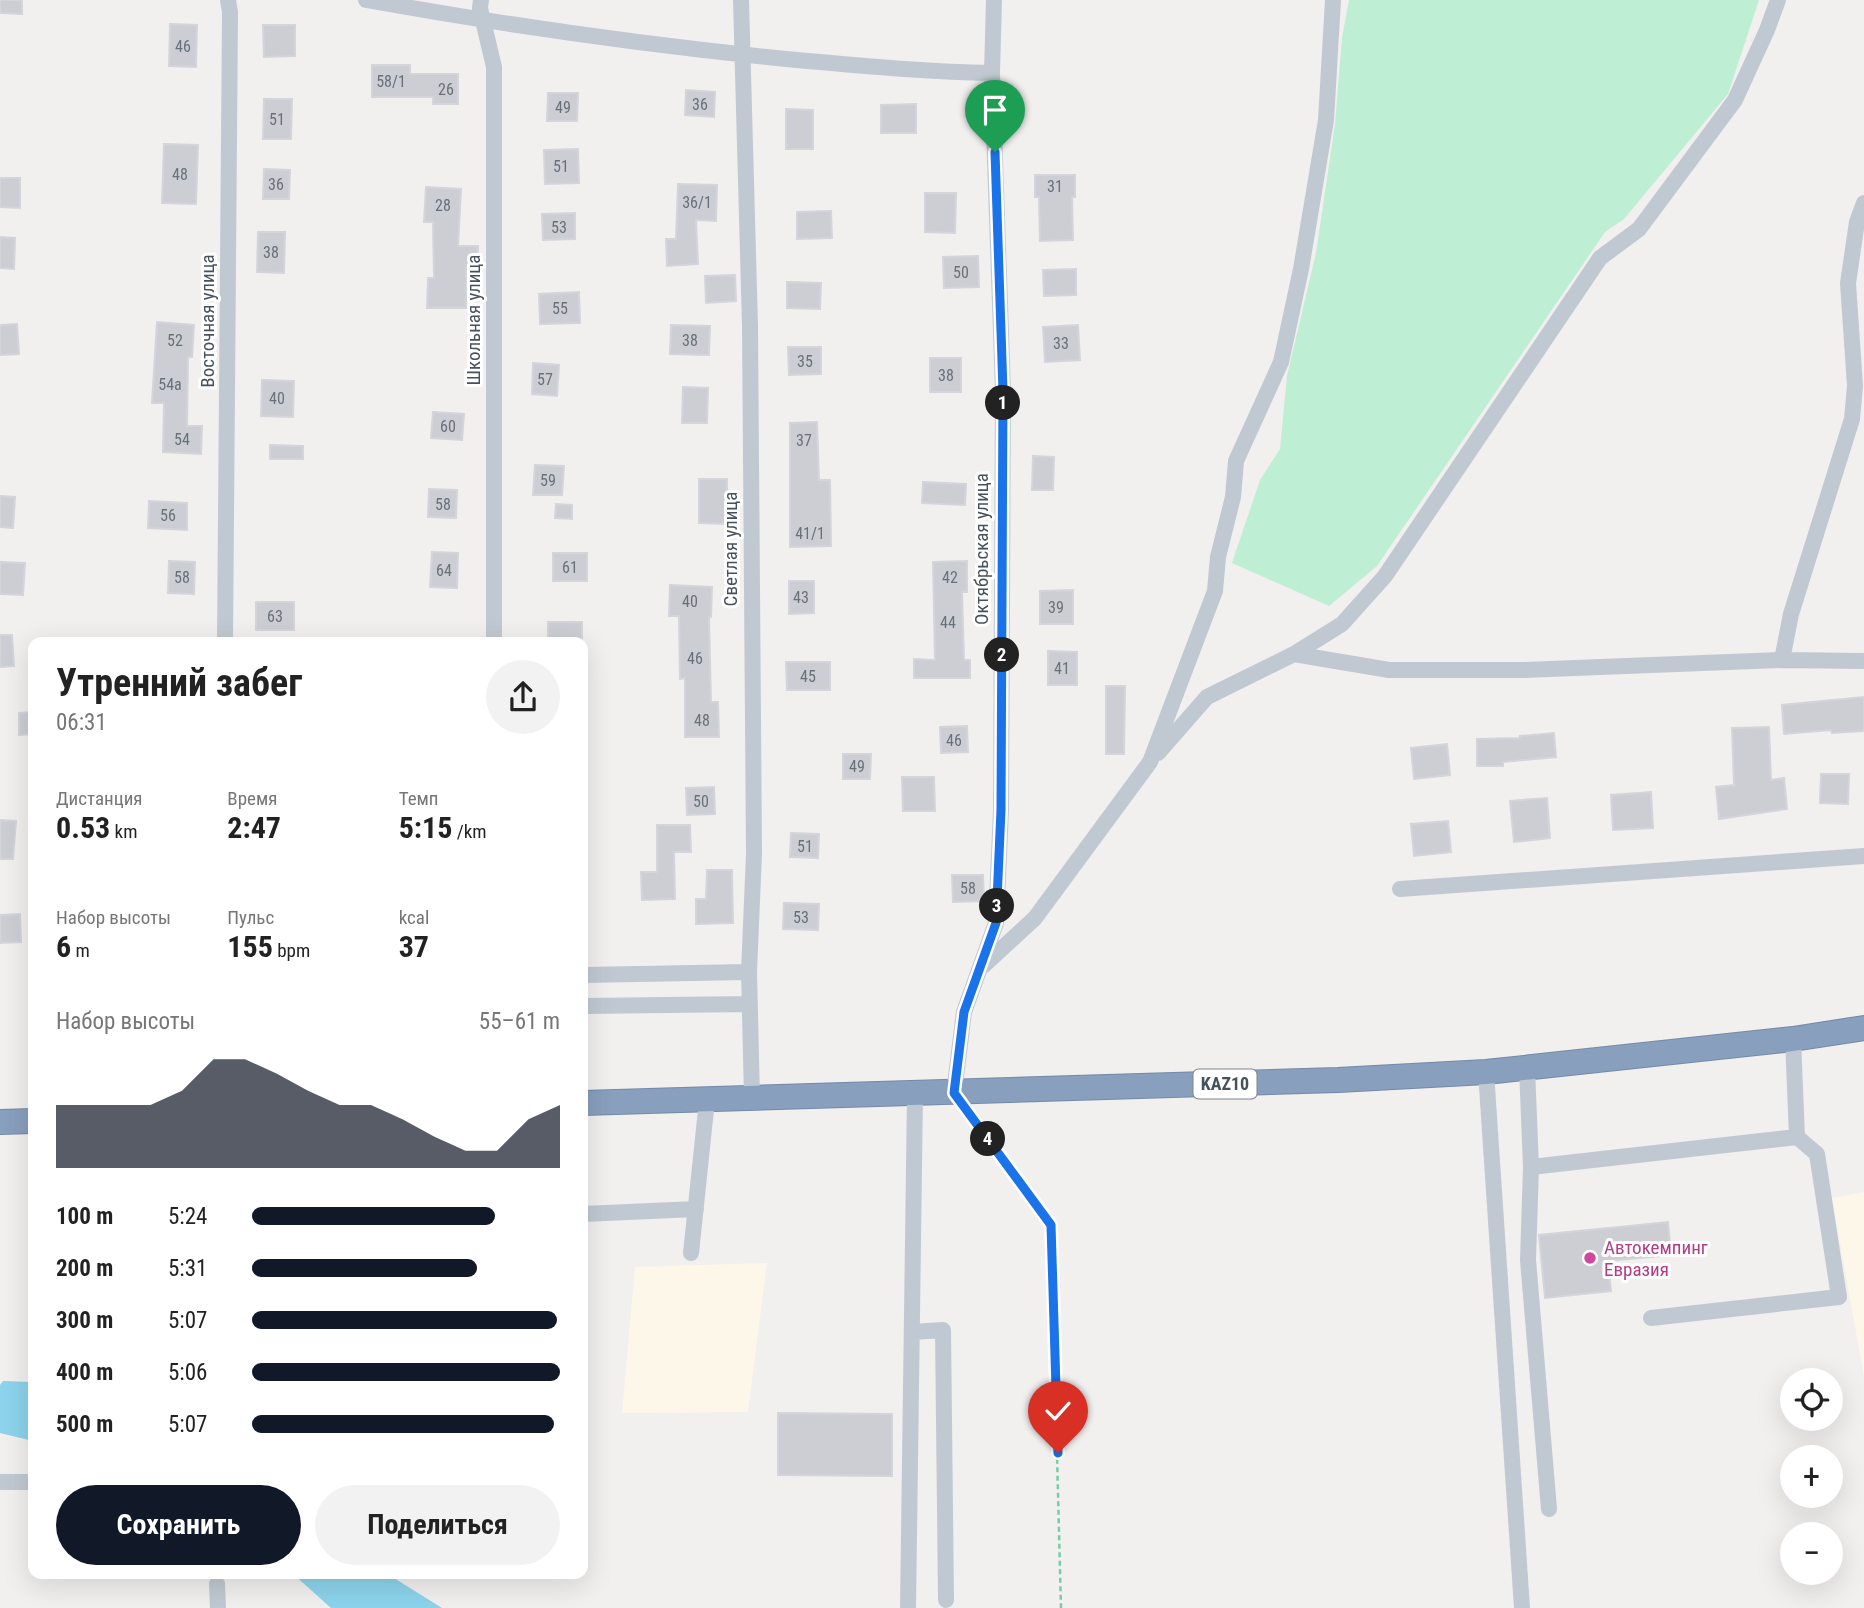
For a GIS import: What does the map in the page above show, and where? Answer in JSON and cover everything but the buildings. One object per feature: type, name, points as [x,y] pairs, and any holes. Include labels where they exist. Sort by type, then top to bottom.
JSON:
[{"type":"highway","name":"KAZ10","points":[[588,1103],[1338,1080],[1486,1072],[1793,1039],[1864,1028]]},
{"type":"highway","points":[[0,1122],[28,1121]]},
{"type":"street","name":"Восточная улица","points":[[225,637],[230,66],[228,0]]},
{"type":"street","points":[[366,0],[484,21],[743,54],[926,72],[992,73]]},
{"type":"street","name":"Школьная улица","points":[[481,0],[494,66],[494,637]]},
{"type":"street","name":"Светлая улица","points":[[741,0],[750,326],[754,812],[749,972],[752,1098]]},
{"type":"street","name":"Октябрьская улица","points":[[954,1093],[964,1012],[996,923],[1001,810],[1003,391],[992,73],[994,0]]},
{"type":"street","points":[[1150,762],[1215,591],[1218,557],[1233,498],[1236,461],[1281,362],[1301,269],[1326,120],[1333,0]]},
{"type":"street","points":[[979,969],[1035,918],[1150,762],[1207,697],[1294,653],[1342,624],[1385,576],[1600,258],[1639,229],[1735,100],[1767,30],[1777,0]]},
{"type":"street","points":[[1783,660],[1791,614],[1852,419],[1855,386],[1848,283],[1864,203]]},
{"type":"street","points":[[1294,653],[1390,670],[1523,670],[1783,660],[1864,661]]},
{"type":"street","points":[[1400,889],[1864,856]]},
{"type":"street","points":[[588,975],[749,972]]},
{"type":"street","points":[[588,1006],[750,1004]]},
{"type":"street","points":[[1793,1039],[1797,1137]]},
{"type":"street","points":[[1527,1068],[1531,1167],[1528,1260],[1549,1509]]},
{"type":"street","points":[[1486,1072],[1521,1608]]},
{"type":"street","points":[[908,1608],[915,1094]]},
{"type":"street","points":[[691,1252],[708,1100]]},
{"type":"street","points":[[1531,1167],[1797,1137],[1817,1154],[1839,1297],[1651,1318]]},
{"type":"street","points":[[588,1214],[696,1209]]},
{"type":"street","points":[[912,1332],[943,1330],[946,1600]]},
{"type":"street","points":[[0,1482],[28,1482]]},
{"type":"street","points":[[1508,1608],[1520,1583]]},
{"type":"street","points":[[217,1584],[218,1608]]},
{"type":"path","points":[[954,1093],[1051,1225],[1062,1608]]},
{"type":"shaded area","points":[[1864,1192],[1864,1377],[1832,1198]]},
{"type":"shaded area","points":[[767,1263],[748,1412],[622,1413],[635,1267]]},
{"type":"green space","points":[[1349,0],[1759,0],[1728,94],[1624,219],[1605,232],[1377,566],[1329,606],[1232,563],[1260,480],[1280,449],[1287,376],[1316,253],[1335,124],[1342,38]]},
{"type":"water","points":[[3,1381],[28,1382],[28,1440],[0,1433],[0,1385]]},
{"type":"water","points":[[299,1579],[396,1579],[442,1608],[331,1608]]},
{"type":"place","name":"Автокемпинг Евразия","points":[[1590,1258]]},
{"type":"route","points":[[995,152],[1003,391],[1001,810],[996,923],[964,1012],[954,1093],[1051,1225],[1058,1453]]}]
